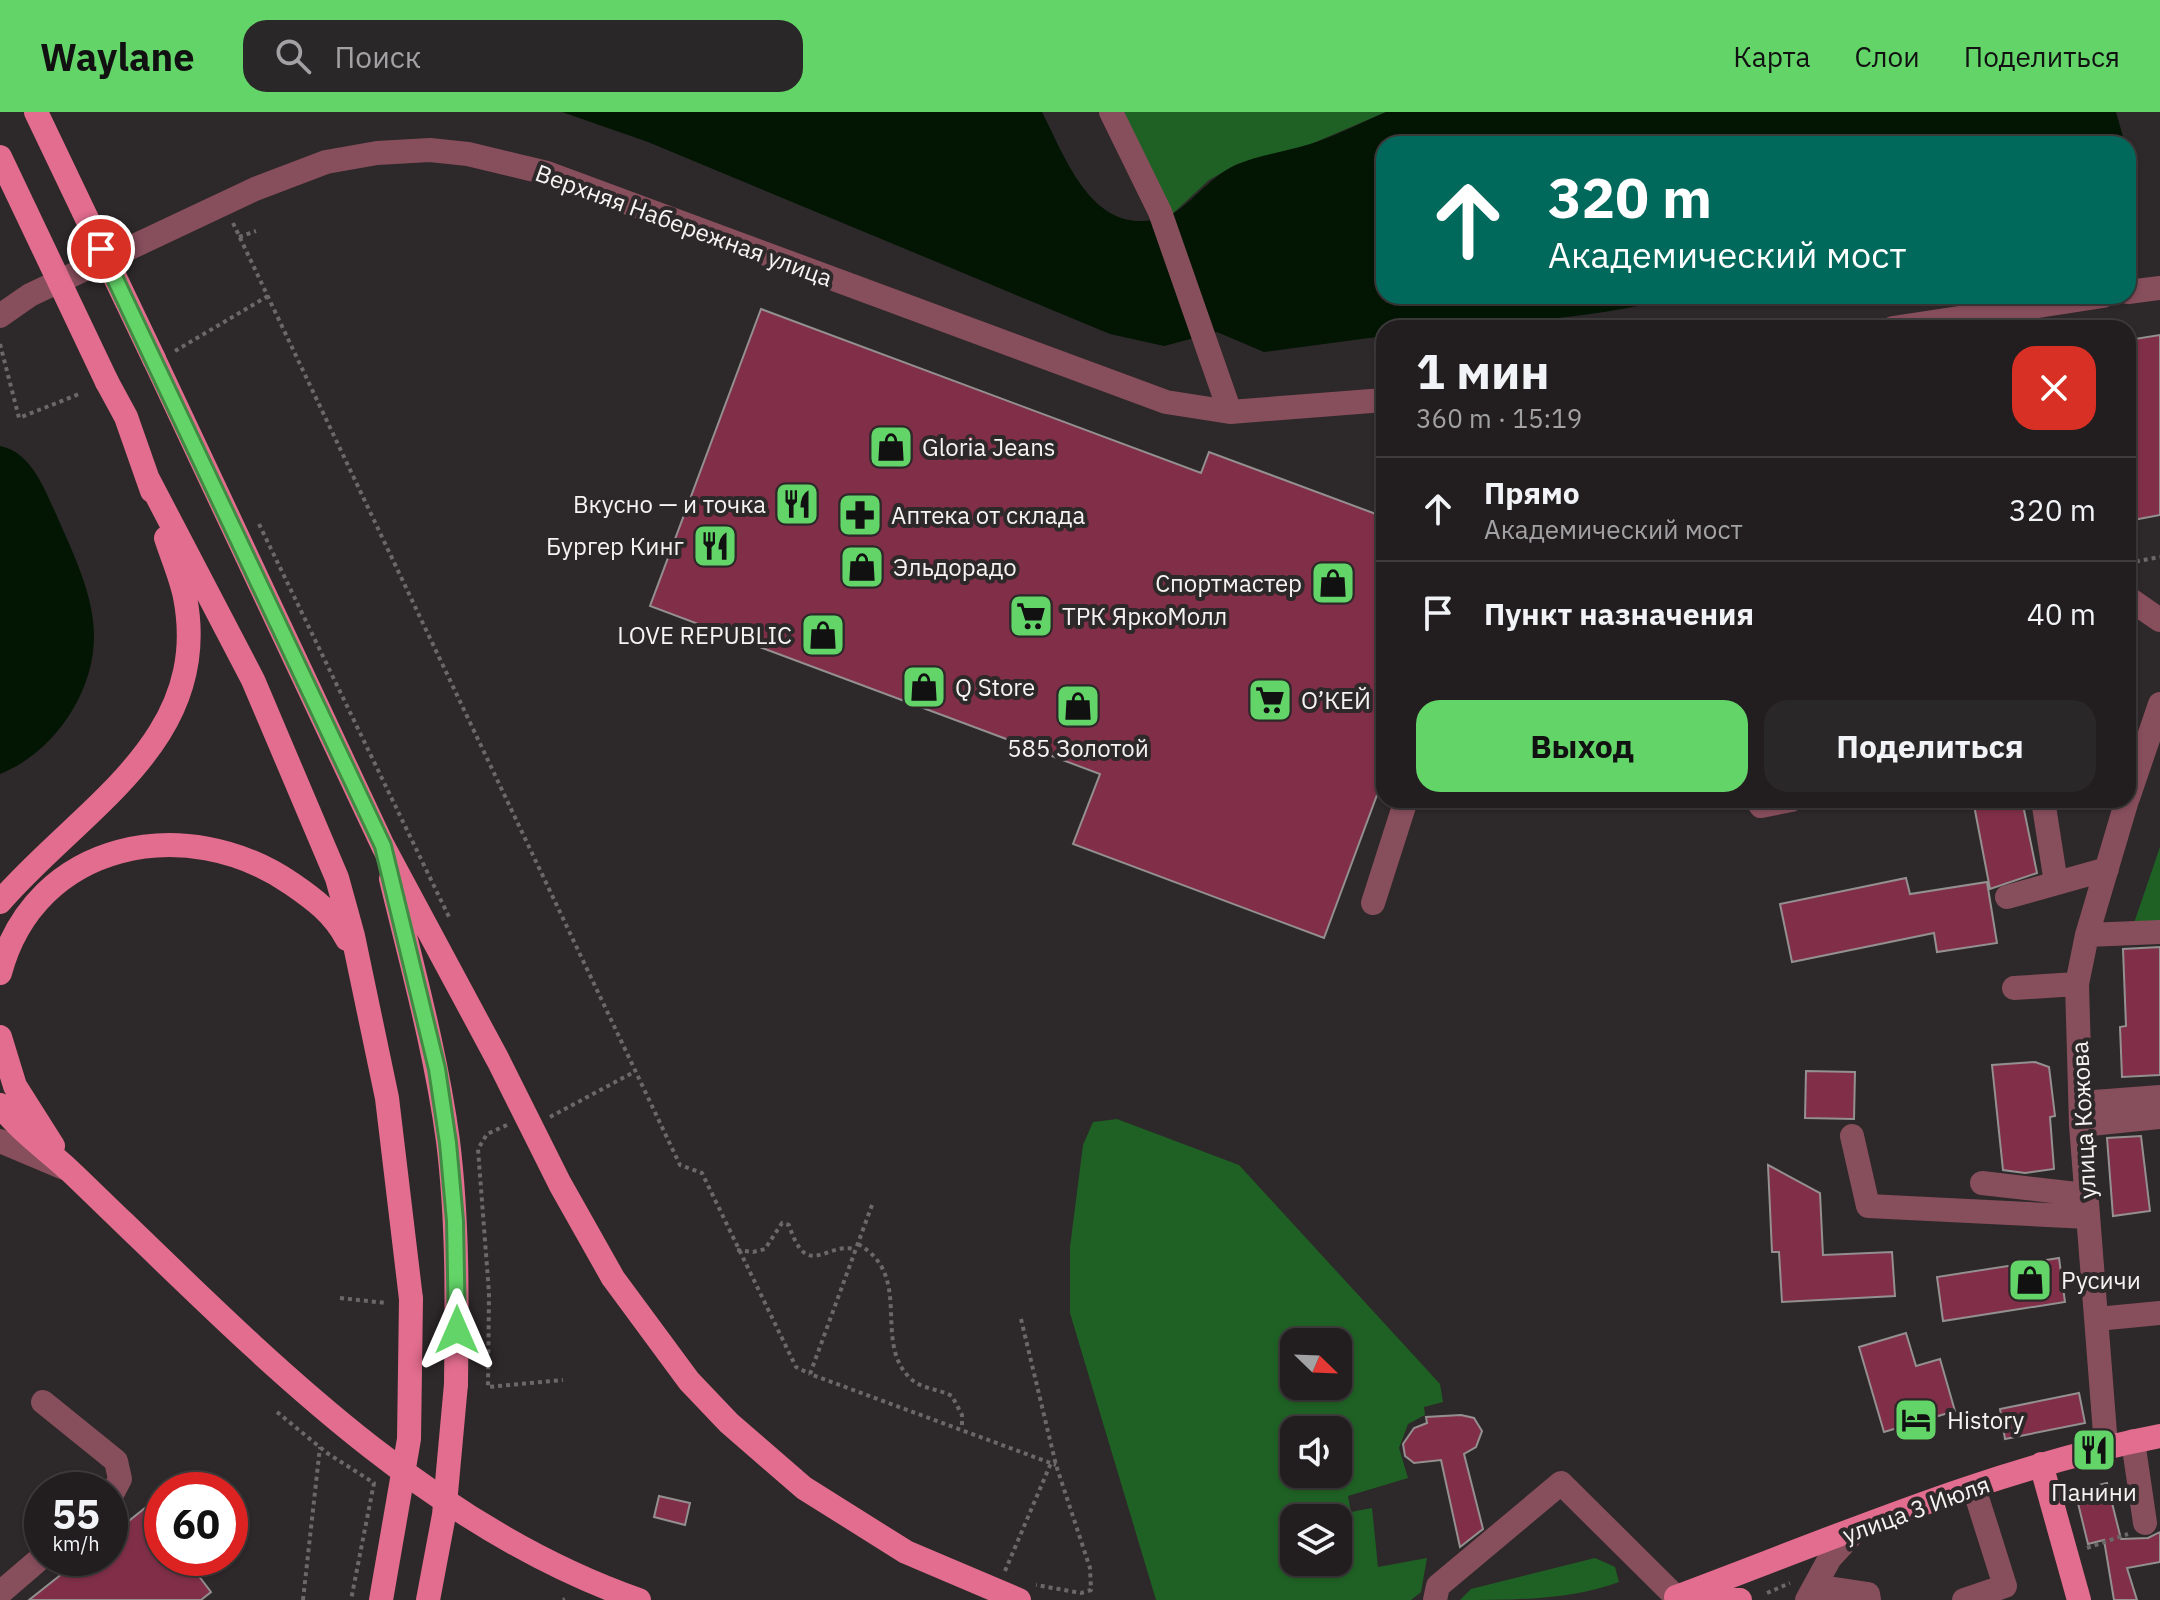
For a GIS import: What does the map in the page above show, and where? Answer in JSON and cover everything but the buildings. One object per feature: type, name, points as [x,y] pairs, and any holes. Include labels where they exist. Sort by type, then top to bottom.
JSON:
[{"type":"main road","points":[[36,112],[383,846],[596,1249],[689,1381],[765,1456],[835,1510],[906,1552],[1025,1592]]},
{"type":"main road","points":[[0,157],[126,417],[185,596],[188,632],[185,675],[177,702],[146,757],[0,902]]},
{"type":"main road","points":[[147,477],[253,680],[337,878],[387,1098],[409,1439],[381,1600]]},
{"type":"main road","points":[[0,973],[19,923],[47,889],[105,856],[166,846],[223,852],[280,876],[314,899],[334,918],[357,959]]},
{"type":"main road","points":[[383,846],[437,1069],[455,1221],[456,1384],[444,1515],[428,1600]]},
{"type":"main road","points":[[0,1037],[15,1086],[70,1171]]},
{"type":"main road","points":[[0,1105],[23,1132],[70,1171],[279,1370],[369,1446],[508,1538],[595,1583],[639,1600]]},
{"type":"main road","name":"улица 3 Июля","points":[[1671,1598],[2041,1464],[2106,1446],[2160,1436]]},
{"type":"main road","points":[[2041,1464],[2079,1600]]},
{"type":"main road","points":[[1671,1598],[1740,1600]]},
{"type":"street","points":[[1111,112],[1160,212],[1230,412]]},
{"type":"street","name":"Верхняя Набережная улица","points":[[0,316],[30,295],[296,172],[348,157],[430,150],[481,157],[547,173],[1166,402],[1230,412],[1376,401]]},
{"type":"street","points":[[2136,291],[2160,288]]},
{"type":"street","points":[[1946,320],[2050,304]]},
{"type":"street","points":[[2136,604],[2160,620]]},
{"type":"street","name":"улица Кожова","points":[[2136,778],[2158,719]]},
{"type":"street","points":[[1373,903],[1403,808]]},
{"type":"street","points":[[2044,808],[2056,883]]},
{"type":"street","name":"улица Кожова","points":[[2106,1446],[2081,1114],[2077,984],[2087,935],[2125,808]]},
{"type":"street","points":[[2007,897],[2107,869]]},
{"type":"street","points":[[2087,935],[2160,932]]},
{"type":"street","points":[[2014,988],[2077,984]]},
{"type":"street","points":[[2081,1114],[2160,1097]]},
{"type":"street","points":[[2081,1114],[2160,1117]]},
{"type":"street","points":[[1852,1136],[1868,1206],[2087,1206]]},
{"type":"street","points":[[0,1141],[70,1171]]},
{"type":"street","points":[[1982,1183],[2087,1206]]},
{"type":"street","points":[[2097,1319],[2160,1313]]},
{"type":"street","points":[[43,1402],[116,1461],[118,1472]]},
{"type":"street","points":[[2133,1441],[2141,1526]]},
{"type":"street","points":[[1435,1600],[1438,1586],[1561,1483],[1671,1598]]},
{"type":"street","points":[[1964,1600],[2005,1586],[1974,1488]]},
{"type":"street","points":[[1808,1588],[1854,1532]]},
{"type":"street","points":[[0,1593],[24,1572]]},
{"type":"street","points":[[1808,1588],[1868,1594],[1869,1600]]},
{"type":"path","points":[[223,204],[680,1165],[702,1173],[796,1367],[1054,1464]]},
{"type":"path","points":[[239,238],[256,231]]},
{"type":"path","points":[[181,363],[174,349],[268,296]]},
{"type":"path","points":[[0,344],[19,418],[79,394]]},
{"type":"path","points":[[257,519],[456,931]]},
{"type":"path","points":[[2136,562],[2160,557]]},
{"type":"path","points":[[541,1112],[545,1120],[635,1071]]},
{"type":"path","points":[[513,1123],[487,1134],[478,1149],[489,1293],[488,1387],[563,1380]]},
{"type":"path","points":[[810,1374],[872,1205]]},
{"type":"path","points":[[737,1250],[753,1252],[765,1249],[782,1223],[789,1225],[792,1240],[801,1251],[821,1256],[857,1247],[877,1260],[888,1282],[892,1338],[899,1362],[913,1382],[952,1396],[962,1415],[962,1430]]},
{"type":"path","points":[[340,1298],[398,1301]]},
{"type":"path","points":[[1021,1319],[1054,1464],[1090,1568],[1091,1590],[1081,1593],[1025,1592]]},
{"type":"path","points":[[277,1412],[320,1447],[374,1483],[351,1600]]},
{"type":"path","points":[[303,1600],[320,1447]]},
{"type":"path","points":[[1002,1577],[1054,1464]]},
{"type":"path","points":[[2082,1550],[2127,1535],[2141,1526]]},
{"type":"path","points":[[1767,1593],[1808,1588]]},
{"type":"green space","points":[[1124,112],[1386,112],[1311,144],[1237,164],[1209,180],[1170,216]]},
{"type":"green space","points":[[2160,847],[2160,926],[2133,926]]},
{"type":"green space","points":[[1117,1119],[1239,1165],[1440,1384],[1443,1402],[1424,1407],[1425,1415],[1408,1424],[1399,1448],[1408,1478],[1348,1496],[1350,1504],[1280,1504],[1280,1576],[1352,1576],[1352,1512],[1372,1508],[1378,1567],[1427,1558],[1421,1592],[1411,1600],[1156,1600],[1070,1313],[1070,1247],[1083,1145],[1093,1122]]},
{"type":"green space","points":[[1595,1558],[1615,1567],[1619,1582],[1562,1596],[1460,1600],[1471,1589]]},
{"type":"shaded area","points":[[562,112],[1042,112],[1062,153],[1087,193],[1103,208],[1121,218],[1143,221],[1175,213],[1236,165],[1317,142],[1386,112],[2116,112],[2123,136],[1376,136],[1376,304],[1649,304],[1544,320],[1376,320],[1376,337],[1264,352],[1217,332],[1164,346],[1110,334],[648,142]]},
{"type":"shaded area","points":[[0,446],[28,463],[47,493],[86,589],[94,636],[87,679],[67,719],[37,752],[0,774]]},
{"type":"place","name":"Gloria Jeans","points":[[891,447]]},
{"type":"place","name":"Вкусно — и точка","points":[[797,504]]},
{"type":"place","name":"Аптека от склада","points":[[860,515]]},
{"type":"place","name":"Бургер Кинг","points":[[715,546]]},
{"type":"place","name":"Эльдорадо","points":[[862,567]]},
{"type":"place","name":"Спортмастер","points":[[1333,583]]},
{"type":"place","name":"ТРК ЯркоМолл","points":[[1031,616]]},
{"type":"place","name":"LOVE REPUBLIC","points":[[823,635]]},
{"type":"place","name":"Q Store","points":[[924,687]]},
{"type":"place","name":"О’КЕЙ","points":[[1270,700]]},
{"type":"place","name":"585 Золотой","points":[[1078,706]]},
{"type":"place","name":"Русичи","points":[[2030,1280]]},
{"type":"place","name":"History","points":[[1916,1420]]},
{"type":"place","name":"Панини","points":[[2094,1450]]},
{"type":"route","points":[[101,249],[383,846],[437,1069],[455,1221],[457,1330]]}]
